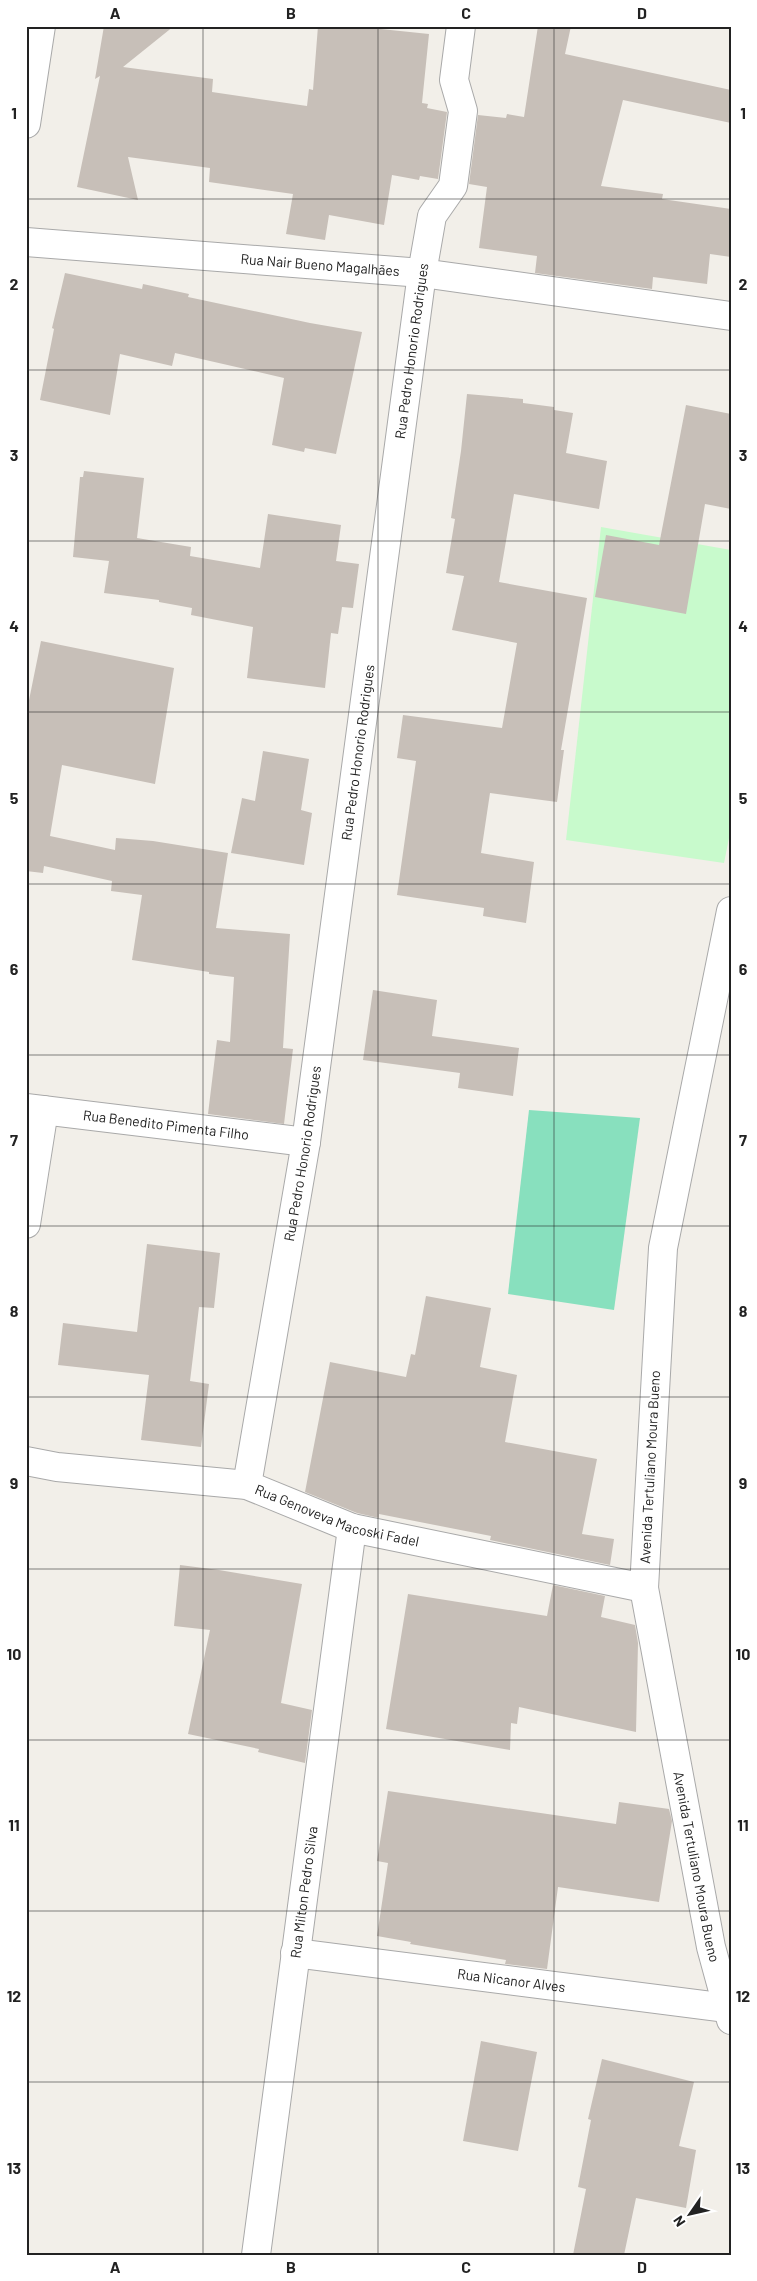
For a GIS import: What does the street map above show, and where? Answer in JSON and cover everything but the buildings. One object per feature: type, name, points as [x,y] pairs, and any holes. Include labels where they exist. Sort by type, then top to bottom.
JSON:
[{"type":"street","points":[[26,124],[41,26]]},
{"type":"street","name":"Rua Pedro Honorio Rodrigues","points":[[247,1485],[306,1142],[422,272],[432,216],[453,186],[463,111],[454,80],[462,26]]},
{"type":"street","name":"Rua Nair Bueno Magalhães","points":[[26,242],[422,272],[731,316]]},
{"type":"street","name":"Avenida Tertuliano Moura Bueno","points":[[729,2014],[711,1946],[644,1588],[663,1248],[731,911]]},
{"type":"street","points":[[26,1224],[35,1109]]},
{"type":"street","name":"Rua Benedito Pimenta Filho","points":[[35,1109],[306,1142]]},
{"type":"street","name":"Rua Genoveva Macoski Fadel","points":[[26,1461],[57,1467],[247,1485],[352,1528],[644,1588]]},
{"type":"street","name":"Rua Milton Pedro Silva","points":[[256,2255],[294,1953],[352,1528]]},
{"type":"street","name":"Rua Nicanor Alves","points":[[294,1953],[729,2014]]},
{"type":"green space","points":[[601,527],[731,550],[731,828],[724,863],[566,840]]},
{"type":"green space","points":[[529,1110],[640,1118],[614,1310],[508,1294]]}]
